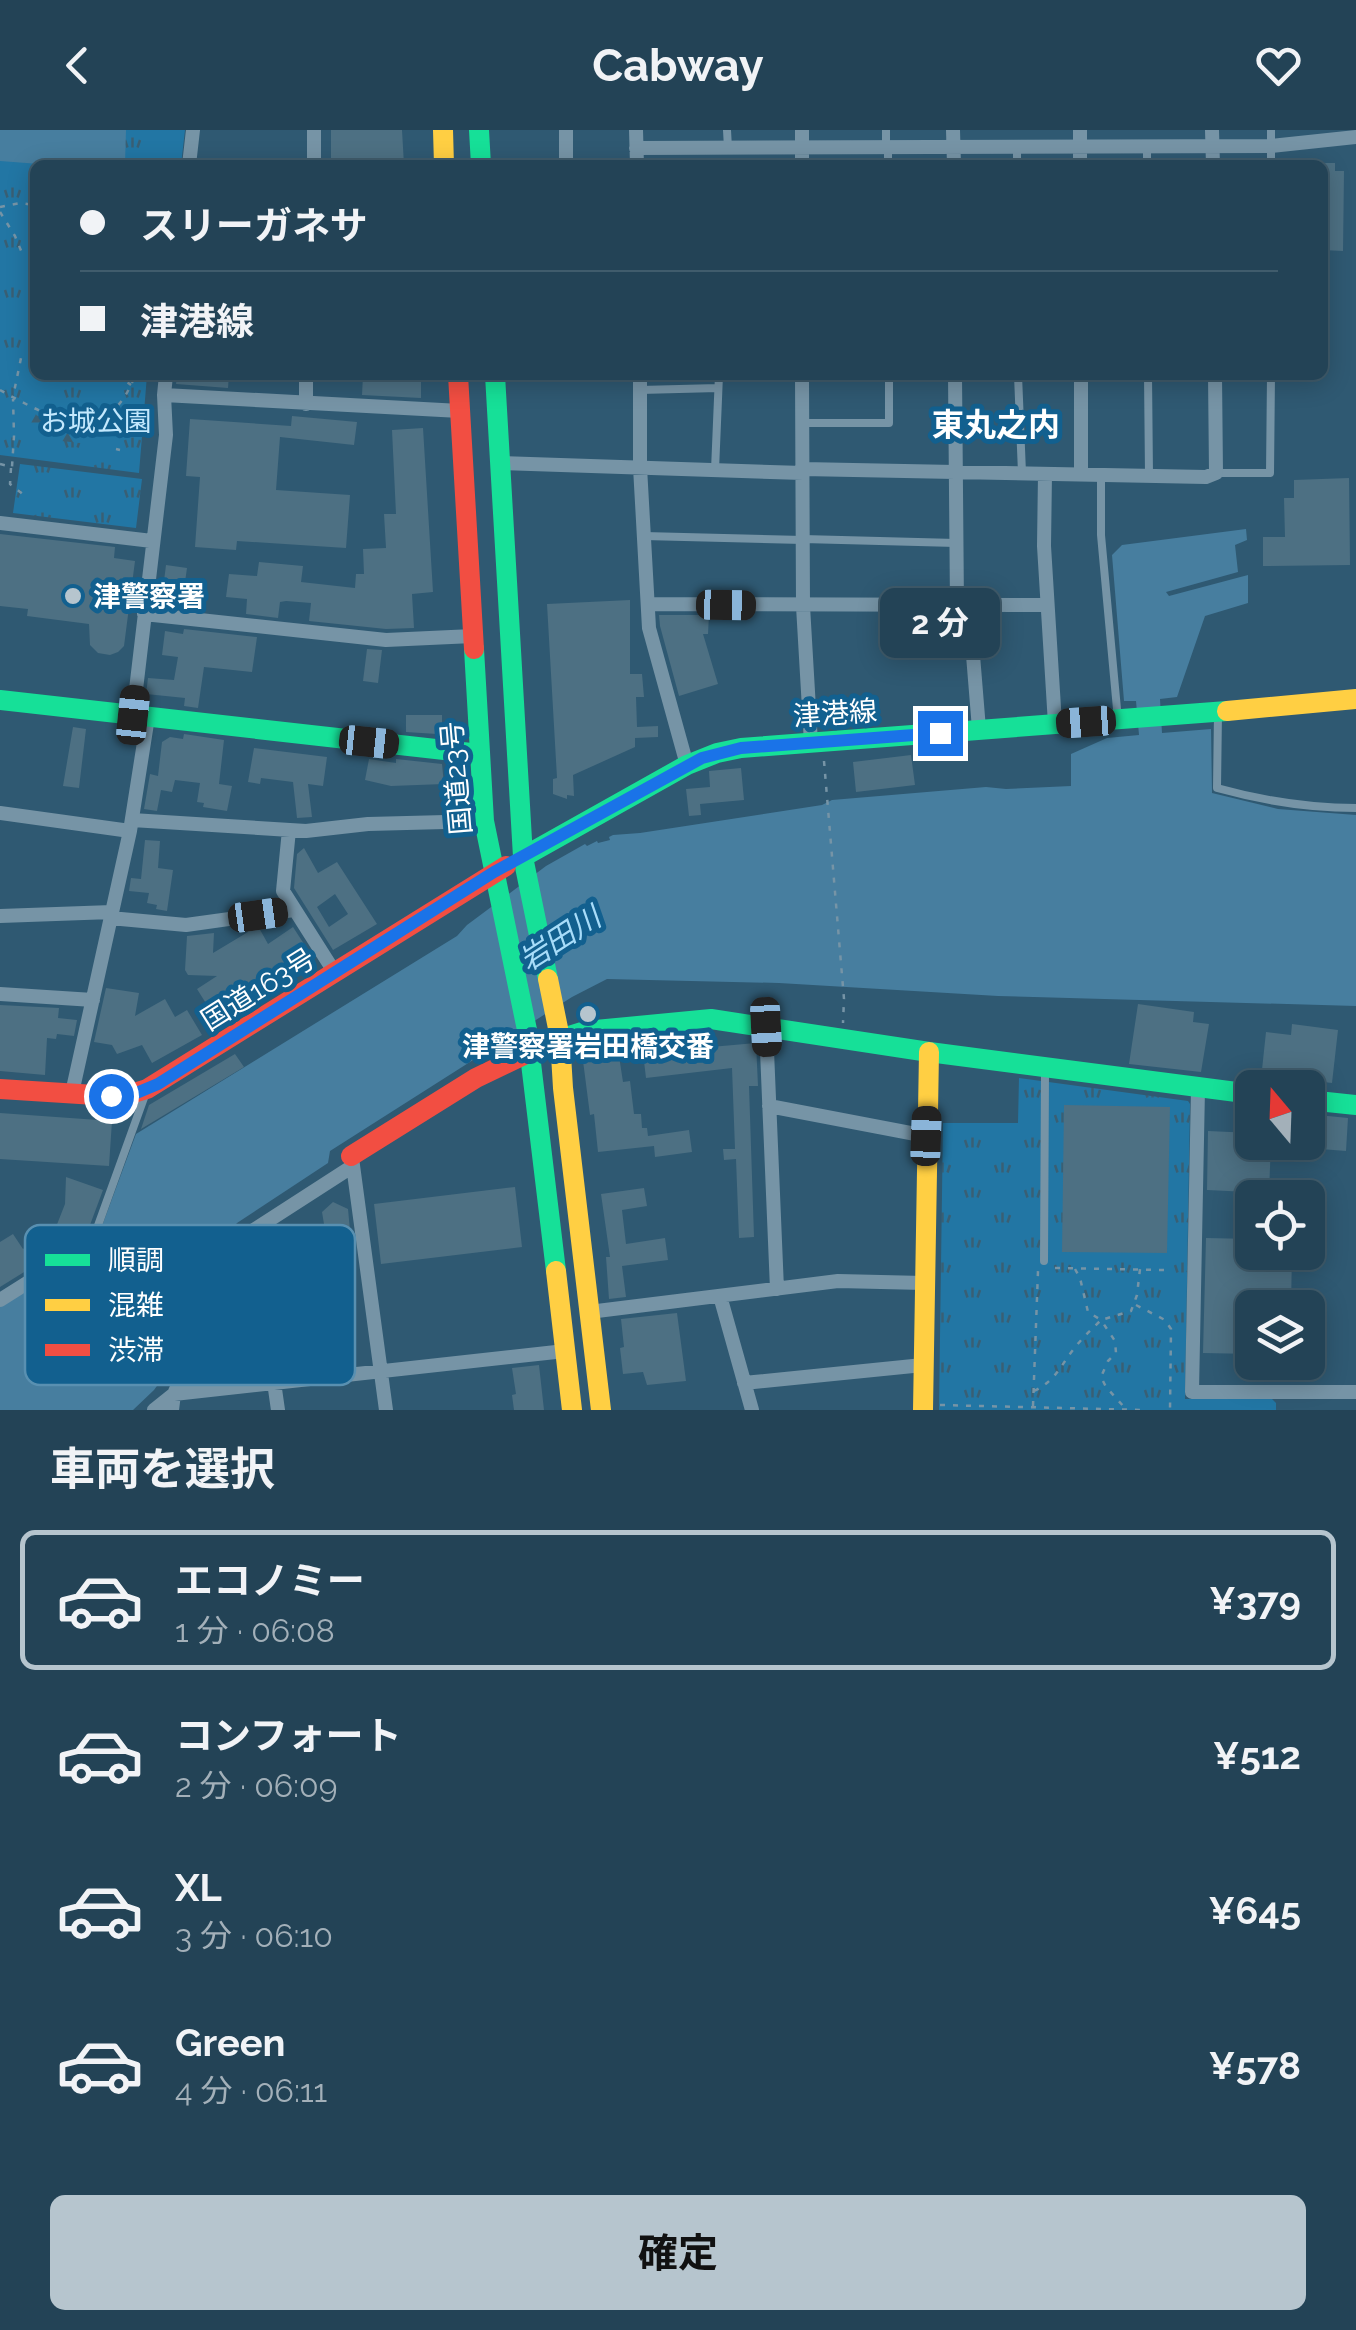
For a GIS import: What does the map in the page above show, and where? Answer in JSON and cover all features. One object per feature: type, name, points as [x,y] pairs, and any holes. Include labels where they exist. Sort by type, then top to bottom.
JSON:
[{"type":"main road","points":[[442,130],[444,160]]},
{"type":"main road","points":[[479,130],[481,160]]},
{"type":"main road","name":"国道23号","points":[[458,380],[484,821],[526,1030],[572,1410]]},
{"type":"main road","points":[[495,380],[525,865],[558,1030],[600,1410]]},
{"type":"main road","points":[[0,700],[480,754]]},
{"type":"main road","name":"津港線","points":[[525,865],[687,766],[741,748],[1356,700]]},
{"type":"main road","name":"国道163号","points":[[0,1089],[128,1096],[147,1089],[495,876],[525,865]]},
{"type":"main road","points":[[352,1161],[476,1078],[529,1052],[558,1030],[711,1020],[1235,1092]]},
{"type":"main road","points":[[924,1408],[929,1052]]},
{"type":"main road","points":[[1325,1102],[1356,1105]]},
{"type":"street","points":[[190,160],[193,130]]},
{"type":"street","points":[[314,130],[314,160]]},
{"type":"street","points":[[566,130],[566,160]]},
{"type":"street","points":[[636,130],[636,160]]},
{"type":"street","points":[[802,130],[802,160]]},
{"type":"street","points":[[1080,130],[1080,160]]},
{"type":"street","points":[[636,148],[887,146],[954,138],[1016,146],[1212,138],[1271,146],[1356,137]]},
{"type":"street","points":[[72,1093],[131,826],[141,716],[144,614],[166,435],[165,380]]},
{"type":"street","points":[[306,380],[306,404]]},
{"type":"street","points":[[802,380],[803,606],[817,743]]},
{"type":"street","points":[[955,380],[956,543],[979,729]]},
{"type":"street","points":[[1080,380],[1081,474]]},
{"type":"street","points":[[501,463],[1206,477],[1216,473],[1215,380]]},
{"type":"street","points":[[640,382],[640,467],[653,646],[687,766]]},
{"type":"street","points":[[164,394],[460,411]]},
{"type":"street","points":[[1045,474],[1044,546],[1055,724]]},
{"type":"street","points":[[0,522],[152,540]]},
{"type":"street","points":[[648,604],[1048,606]]},
{"type":"street","points":[[144,614],[386,640],[474,636]]},
{"type":"street","points":[[0,814],[131,826],[290,830],[484,821]]},
{"type":"street","points":[[290,830],[284,891],[334,973]]},
{"type":"street","points":[[0,916],[111,915],[186,926],[294,910]]},
{"type":"street","points":[[0,994],[93,1000]]},
{"type":"street","points":[[766,1027],[777,1289]]},
{"type":"street","points":[[1198,1089],[1192,1392],[1356,1392]]},
{"type":"street","points":[[769,1106],[926,1136]]},
{"type":"street","points":[[260,1225],[352,1161],[386,1410]]},
{"type":"street","points":[[589,1312],[838,1281],[924,1282]]},
{"type":"street","points":[[0,1300],[25,1284]]},
{"type":"street","points":[[720,1296],[752,1410]]},
{"type":"street","points":[[355,1374],[565,1352]]},
{"type":"street","points":[[744,1383],[923,1364]]},
{"type":"street","points":[[154,1410],[173,1402],[259,1385]]},
{"type":"street","points":[[274,1385],[278,1410]]},
{"type":"lane","points":[[728,130],[728,148]]},
{"type":"lane","points":[[886,130],[888,160]]},
{"type":"lane","points":[[1016,130],[1017,160]]},
{"type":"lane","points":[[1271,130],[1271,160]]},
{"type":"lane","points":[[715,470],[719,380]]},
{"type":"lane","points":[[802,424],[889,423],[889,380]]},
{"type":"lane","points":[[1018,380],[1022,474]]},
{"type":"lane","points":[[1148,380],[1149,476]]},
{"type":"lane","points":[[1216,473],[1270,473],[1270,380]]},
{"type":"lane","points":[[640,382],[718,388]]},
{"type":"lane","points":[[1101,476],[1105,596],[1122,720]]},
{"type":"lane","points":[[644,536],[956,543]]},
{"type":"lane","points":[[1215,711],[1218,788],[1281,804],[1356,808]]},
{"type":"lane","points":[[1041,1264],[1045,1067]]},
{"type":"lane","points":[[98,1225],[147,1089]]},
{"type":"path","points":[[22,253],[0,210],[20,203],[30,204]]},
{"type":"path","points":[[20,358],[13,397],[10,484],[24,495]]},
{"type":"path","points":[[124,380],[131,386]]},
{"type":"path","points":[[0,390],[30,408],[58,418],[88,422],[115,410],[133,380]]},
{"type":"path","points":[[0,464],[12,467]]},
{"type":"path","points":[[817,743],[827,793],[843,1039]]},
{"type":"path","points":[[1034,1406],[1041,1264],[1075,1269],[1164,1270]]},
{"type":"path","points":[[1075,1269],[1088,1312],[1100,1320],[1115,1341],[1116,1353],[1101,1377],[1123,1409]]},
{"type":"path","points":[[1034,1391],[1062,1370],[1071,1352],[1100,1320],[1131,1311],[1140,1269]]},
{"type":"path","points":[[1135,1305],[1165,1320],[1171,1329],[1170,1410]]},
{"type":"path","points":[[924,1408],[1144,1410]]},
{"type":"green space","name":"お城公園","points":[[0,130],[185,130],[182,160],[30,160],[30,380],[147,380],[139,473],[0,455]]},
{"type":"green space","points":[[19,409],[79,425],[114,416],[118,419],[116,438],[107,446],[25,437],[19,433]]},
{"type":"green space","points":[[20,464],[142,479],[136,528],[13,513]]},
{"type":"green space","points":[[1019,1078],[1188,1101],[1185,1399],[1272,1399],[1276,1410],[939,1410],[943,1123],[1018,1123]]},
{"type":"water","points":[[0,130],[126,130],[125,160],[0,161]]},
{"type":"water","name":"岩田川","points":[[1246,529],[1247,540],[1235,545],[1238,572],[1166,592],[1169,596],[1248,575],[1248,603],[1205,616],[1177,697],[1160,699],[1162,733],[1211,729],[1212,793],[1278,809],[1356,815],[1356,1006],[607,979],[572,997],[330,1151],[328,1163],[235,1225],[102,1225],[136,1134],[457,936],[546,866],[585,844],[610,840],[613,835],[822,805],[832,800],[986,787],[1071,786],[1071,754],[1107,738],[1139,735],[1136,701],[1124,701],[1112,555],[1122,545]]},
{"type":"water","points":[[25,1291],[25,1385],[158,1385],[133,1410],[0,1410],[0,1307]]},
{"type":"building","points":[[331,130],[402,130],[404,160],[331,160]]},
{"type":"building","points":[[1328,163],[1335,163],[1335,171],[1344,171],[1343,251],[1328,250]]},
{"type":"building","points":[[176,380],[229,380],[228,388],[176,384]]},
{"type":"building","points":[[363,380],[421,380],[421,398],[362,395]]},
{"type":"building","points":[[292,416],[357,422],[354,445],[280,437],[276,490],[350,495],[346,548],[237,541],[236,550],[195,547],[200,477],[186,476],[190,419],[291,426]]},
{"type":"building","points":[[423,428],[433,592],[412,594],[414,628],[309,621],[311,603],[280,602],[278,618],[246,614],[247,599],[226,597],[229,574],[257,576],[259,562],[303,566],[301,582],[355,588],[356,574],[364,574],[363,549],[386,548],[384,514],[396,514],[392,430]]},
{"type":"building","points":[[1349,478],[1350,565],[1263,566],[1263,537],[1285,537],[1284,498],[1294,498],[1294,480]]},
{"type":"building","points":[[0,534],[115,547],[114,558],[135,561],[124,646],[110,655],[98,653],[90,645],[89,624],[27,616],[28,609],[0,606]]},
{"type":"building","points":[[166,565],[187,568],[187,608],[161,605]]},
{"type":"building","points":[[630,600],[630,674],[642,674],[644,697],[636,697],[637,727],[658,726],[658,737],[635,738],[635,747],[573,775],[574,796],[567,795],[567,799],[553,794],[553,779],[557,778],[547,604]]},
{"type":"building","points":[[659,615],[709,615],[708,634],[703,634],[718,684],[679,696]]},
{"type":"building","points":[[184,629],[257,637],[252,672],[204,667],[198,708],[184,706],[185,698],[146,694],[148,678],[174,680],[178,657],[162,655],[165,631],[183,634]]},
{"type":"building","points":[[367,649],[382,650],[378,683],[363,681]]},
{"type":"building","points":[[406,715],[442,715],[442,729],[437,734],[406,732]]},
{"type":"building","points":[[73,727],[86,729],[79,788],[63,786]]},
{"type":"building","points":[[184,734],[224,740],[219,784],[232,786],[227,811],[203,807],[204,803],[197,802],[200,783],[175,780],[172,792],[161,790],[157,811],[144,809],[150,774],[158,776],[162,742],[170,737],[183,739]]},
{"type":"building","points":[[254,748],[327,757],[323,786],[308,784],[312,817],[297,818],[293,782],[261,778],[260,784],[248,782]]},
{"type":"building","points":[[911,755],[915,785],[856,792],[853,762]]},
{"type":"building","points":[[369,759],[442,764],[444,784],[391,786],[365,780]]},
{"type":"building","points":[[741,768],[744,800],[700,804],[701,815],[689,816],[686,789],[710,787],[709,771]]},
{"type":"building","points":[[145,840],[160,841],[158,868],[173,870],[167,911],[147,903],[149,893],[129,891],[131,878],[141,879]]},
{"type":"building","points":[[304,848],[318,873],[337,862],[377,924],[333,950],[294,888],[297,854]],"holes":[[[335,894],[348,914],[329,927],[317,907]]]},
{"type":"building","points":[[258,926],[268,944],[293,927],[315,961],[219,1024],[197,989],[217,976],[188,975],[187,936],[214,933],[213,953],[248,932],[246,928]]},
{"type":"building","points":[[106,988],[139,993],[135,1016],[165,999],[175,1017],[187,1010],[202,1035],[152,1063],[142,1045],[117,1054],[112,1045],[94,1042]]},
{"type":"building","points":[[1138,1004],[1194,1012],[1193,1022],[1209,1024],[1201,1072],[1129,1064]]},
{"type":"building","points":[[0,1005],[59,1008],[58,1018],[77,1020],[74,1036],[57,1034],[56,1039],[47,1038],[45,1075],[0,1071]]},
{"type":"building","points":[[1292,1024],[1338,1030],[1332,1083],[1325,1082],[1325,1070],[1262,1070],[1266,1032],[1291,1035]]},
{"type":"building","points":[[617,1043],[623,1082],[630,1081],[634,1114],[641,1114],[642,1128],[647,1128],[648,1136],[689,1130],[692,1152],[655,1157],[654,1146],[598,1152],[582,1053],[588,1046]]},
{"type":"building","points":[[756,1043],[758,1086],[749,1086],[754,1237],[739,1238],[736,1159],[724,1160],[723,1149],[735,1149],[732,1068],[646,1078],[643,1053]]},
{"type":"building","points":[[235,1054],[244,1067],[141,1129],[149,1105]]},
{"type":"building","points":[[1064,1105],[1170,1107],[1167,1253],[1062,1252]]},
{"type":"building","points":[[0,1113],[112,1121],[109,1166],[0,1159]]},
{"type":"building","points":[[1325,1116],[1348,1118],[1346,1151],[1325,1149]]},
{"type":"building","points":[[1208,1131],[1235,1132],[1235,1160],[1270,1160],[1270,1180],[1235,1180],[1235,1191],[1207,1190]]},
{"type":"building","points":[[66,1177],[103,1190],[90,1225],[57,1225],[65,1204]]},
{"type":"building","points":[[515,1187],[522,1247],[381,1264],[374,1204]]},
{"type":"building","points":[[644,1188],[647,1206],[622,1210],[626,1244],[665,1238],[668,1260],[622,1266],[626,1297],[609,1299],[606,1257],[610,1257],[601,1194]]},
{"type":"building","points":[[333,1202],[348,1209],[349,1225],[315,1225],[324,1224],[322,1212]]},
{"type":"building","points":[[13,1234],[23,1249],[25,1271],[0,1287],[0,1242]]},
{"type":"building","points":[[1206,1238],[1235,1239],[1235,1270],[1292,1270],[1291,1290],[1235,1290],[1235,1354],[1203,1353]]},
{"type":"building","points":[[677,1313],[686,1381],[647,1385],[643,1372],[623,1374],[621,1319]]},
{"type":"building","points":[[539,1365],[544,1410],[514,1410],[512,1368]]},
{"type":"traffic: fast","points":[[479,130],[481,160]]},
{"type":"traffic: fast","points":[[495,380],[523,857],[548,979]]},
{"type":"traffic: fast","points":[[474,649],[484,821],[527,1030],[556,1271]]},
{"type":"traffic: fast","points":[[0,700],[480,754]]},
{"type":"traffic: fast","points":[[523,857],[687,765],[741,748],[1227,711]]},
{"type":"traffic: fast","points":[[553,1041],[585,1031],[711,1019],[1235,1092]]},
{"type":"traffic: fast","points":[[1325,1102],[1356,1105]]},
{"type":"traffic: slow","points":[[443,130],[444,160]]},
{"type":"traffic: slow","points":[[1227,711],[1356,699]]},
{"type":"traffic: slow","points":[[548,979],[560,1038],[601,1410]]},
{"type":"traffic: slow","points":[[923,1410],[929,1052]]},
{"type":"traffic: slow","points":[[556,1271],[572,1410]]},
{"type":"traffic: jam","points":[[458,380],[474,649]]},
{"type":"traffic: jam","points":[[0,1089],[111,1096],[147,1089],[506,866]]},
{"type":"traffic: jam","points":[[351,1156],[476,1078],[553,1041]]},
{"type":"place","name":"津警察署","points":[[73,596]]},
{"type":"place","name":"津警察署岩田橋交番","points":[[588,1014]]},
{"type":"district","name":"東丸之内","points":[[996,425]]},
{"type":"route","points":[[111,1096],[128,1096],[158,1084],[494,872],[702,758],[741,748],[940,733]]}]
